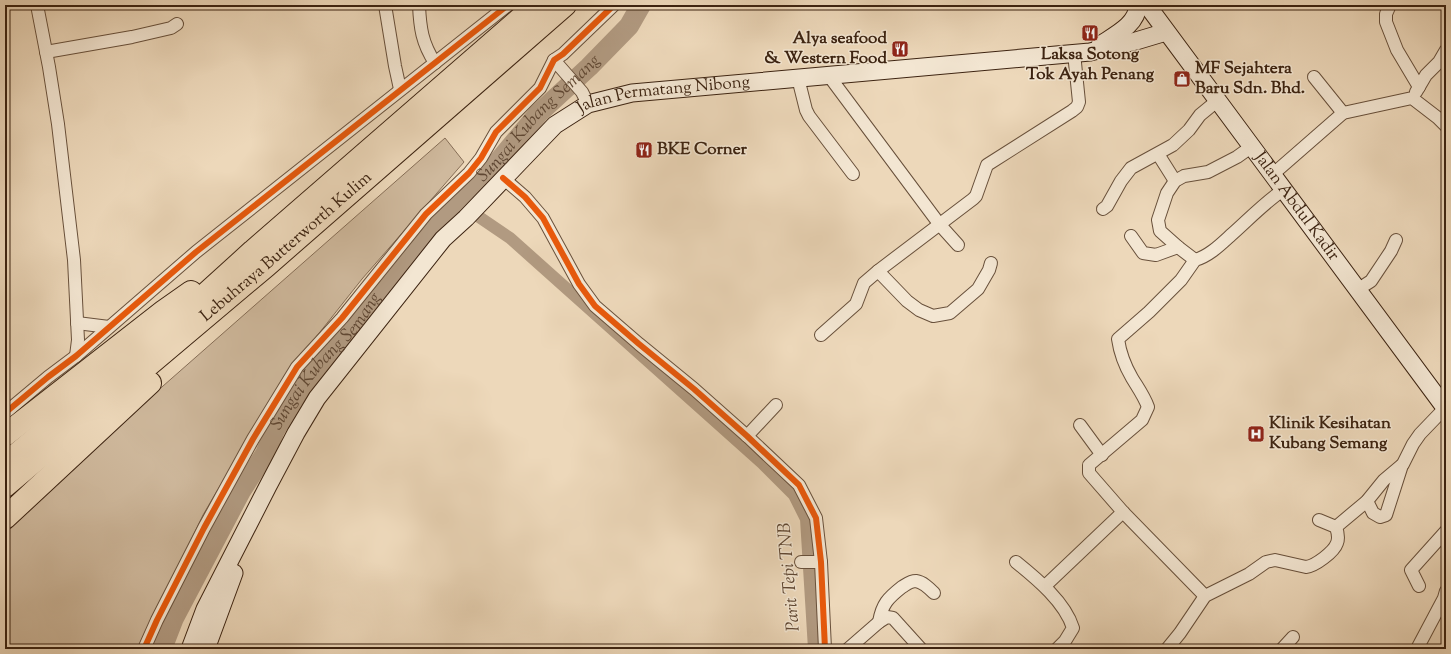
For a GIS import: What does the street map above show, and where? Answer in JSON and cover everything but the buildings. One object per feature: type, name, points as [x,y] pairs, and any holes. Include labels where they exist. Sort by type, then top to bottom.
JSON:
[{"type":"highway","name":"Lebuhraya Butterworth Kulim","points":[[365,166],[536,5]]},
{"type":"highway","name":"Lebuhraya Butterworth Kulim","points":[[5,486],[259,258],[365,166],[565,5]]},
{"type":"highway","name":"Lebuhraya Butterworth Kulim","points":[[5,464],[187,311],[259,258]]},
{"type":"highway","points":[[5,435],[164,310],[259,258]]},
{"type":"highway","points":[[5,518],[192,344],[259,258]]},
{"type":"main road","points":[[1082,53],[1128,26],[1136,16],[1138,5]]},
{"type":"main road","name":"Jalan Abdul Kadir","points":[[1147,5],[1357,290],[1444,403]]},
{"type":"main road","name":"Jalan Permatang Nibong","points":[[190,649],[205,609],[268,486],[317,398],[444,238],[555,125],[585,98],[1082,53],[1136,41],[1166,32]]},
{"type":"main road","name":"Jalan Permatang Nibong","points":[[206,649],[268,486]]},
{"type":"street","points":[[37,5],[58,124],[73,252],[77,322],[76,356]]},
{"type":"street","points":[[385,5],[400,89]]},
{"type":"street","points":[[419,5],[420,23],[424,42],[435,63]]},
{"type":"street","points":[[5,413],[131,310],[196,252],[508,5]]},
{"type":"street","points":[[144,649],[157,620],[204,528],[253,439],[297,367],[342,318],[426,214],[469,173],[481,158],[496,132],[540,88],[564,54],[614,5]]},
{"type":"street","points":[[1390,5],[1386,14],[1386,22],[1397,50],[1419,87]]},
{"type":"street","points":[[46,52],[139,36],[171,28],[177,24]]},
{"type":"street","points":[[1272,175],[1343,113],[1412,98],[1426,75],[1439,62],[1446,50]]},
{"type":"street","points":[[821,335],[856,304],[864,283],[976,196],[987,165],[1077,107],[1079,102],[1082,53]]},
{"type":"street","points":[[557,63],[585,98]]},
{"type":"street","points":[[829,76],[940,225],[958,245]]},
{"type":"street","points":[[1314,77],[1343,113]]},
{"type":"street","points":[[798,78],[806,110],[853,174]]},
{"type":"street","points":[[1412,98],[1446,126]]},
{"type":"street","points":[[1103,209],[1107,206],[1121,181],[1131,168],[1173,146],[1200,116],[1217,101]]},
{"type":"street","points":[[1195,260],[1160,231],[1158,220],[1167,192],[1175,181],[1184,176],[1208,172],[1237,157],[1251,147]]},
{"type":"street","points":[[1158,154],[1175,181]]},
{"type":"street","points":[[503,178],[525,197],[543,218],[579,284],[595,306],[638,344],[694,389],[799,485],[816,518],[825,649]]},
{"type":"street","points":[[1205,596],[1122,512],[1089,473],[1089,465],[1142,420],[1148,407],[1145,397],[1132,378],[1121,355],[1118,339],[1149,312],[1181,280],[1195,260],[1220,246],[1265,204],[1283,190]]},
{"type":"street","points":[[1131,236],[1142,253],[1156,255],[1178,247]]},
{"type":"street","points":[[1357,290],[1370,281],[1391,252],[1396,240]]},
{"type":"street","points":[[878,271],[907,301],[919,310],[933,316],[950,313],[978,290],[989,270],[991,263]]},
{"type":"street","points":[[77,322],[109,327]]},
{"type":"street","points":[[1367,501],[1373,512],[1380,517],[1386,515],[1403,464],[1420,434],[1444,403]]},
{"type":"street","points":[[747,436],[776,405]]},
{"type":"street","points":[[1080,425],[1102,455]]},
{"type":"street","points":[[1336,527],[1367,501],[1384,480],[1403,464]]},
{"type":"street","points":[[1045,586],[1122,512]]},
{"type":"street","points":[[1319,520],[1336,527]]},
{"type":"street","points":[[1167,649],[1180,633],[1205,596],[1249,574],[1270,560],[1306,567],[1311,566],[1335,546],[1338,536],[1336,527]]},
{"type":"street","points":[[1419,586],[1411,570],[1446,531]]},
{"type":"street","points":[[802,563],[820,562]]},
{"type":"street","points":[[1016,562],[1045,586],[1070,618],[1073,628],[1065,641],[1057,649]]},
{"type":"street","points":[[879,622],[881,611],[886,600],[910,581],[922,583],[934,593]]},
{"type":"street","points":[[1419,649],[1418,647],[1444,598],[1446,591]]},
{"type":"street","points":[[848,649],[879,622],[887,617],[893,618],[920,649]]},
{"type":"street","points":[[1282,649],[1293,637]]},
{"type":"shaded area","points":[[445,138],[464,162],[362,279],[282,380],[203,515],[139,649],[5,649],[5,525]]},
{"type":"waterway","name":"Sungai Kubang Semang","points":[[162,649],[174,618],[241,491],[265,454],[275,430],[293,400],[319,365],[355,329],[389,277],[418,243],[496,164],[538,114],[589,67],[629,26],[641,5]]},
{"type":"waterway","name":"Parit Tepi TNB","points":[[457,202],[510,238],[762,463],[794,495],[806,519],[814,649]]},
{"type":"cycle path","points":[[5,413],[76,356],[196,252],[508,5]]},
{"type":"cycle path","points":[[144,649],[157,620],[204,528],[253,439],[297,367],[342,318],[426,214],[469,173],[481,158],[496,132],[540,88],[554,60],[563,54],[614,5]]},
{"type":"cycle path","points":[[503,178],[525,197],[543,218],[579,284],[595,306],[694,389],[799,485],[816,518],[821,562],[825,649]]},
{"type":"place","name":"Laksa Sotong Tok Ayah Penang","points":[[1090,33]]},
{"type":"place","name":"Alya seafood & Western Food","points":[[900,49]]},
{"type":"place","name":"MF Sejahtera Baru Sdn. Bhd.","points":[[1182,79]]},
{"type":"place","name":"BKE Corner","points":[[644,150]]},
{"type":"place","name":"Klinik Kesihatan Kubang Semang","points":[[1256,434]]}]
